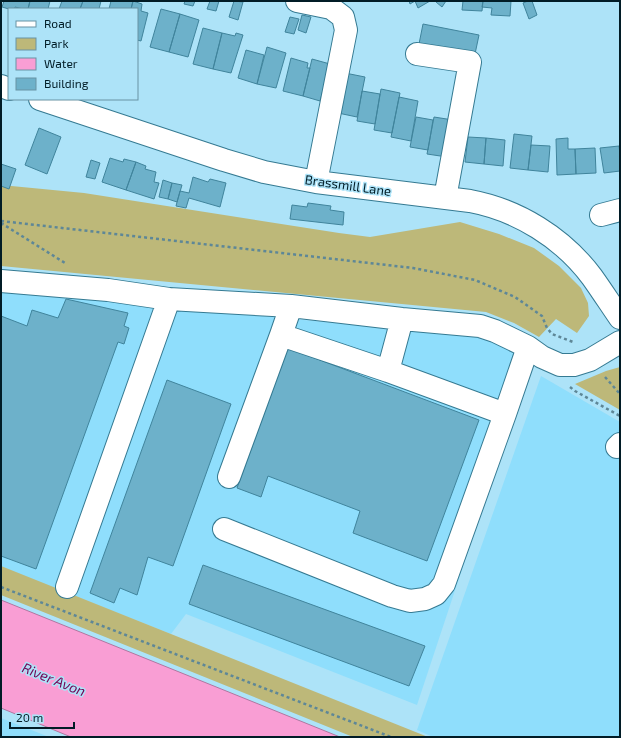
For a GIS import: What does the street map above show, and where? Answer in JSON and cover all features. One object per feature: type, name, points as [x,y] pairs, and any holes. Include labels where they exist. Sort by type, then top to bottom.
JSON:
[{"type":"street","points":[[297,1],[331,8],[343,17],[346,30],[316,182]]},
{"type":"street","points":[[417,54],[470,62],[445,198]]},
{"type":"street","name":"Brassmill Lane","points":[[43,100],[264,172],[316,182],[486,204],[506,211],[537,226],[567,248],[592,276],[620,318]]},
{"type":"street","points":[[1,281],[108,290],[169,299],[291,306],[402,319],[480,326],[495,331],[528,347],[542,357],[560,365],[574,365],[590,360],[620,342]]},
{"type":"street","points":[[68,587],[169,299]]},
{"type":"street","points":[[229,477],[291,306]]},
{"type":"street","points":[[388,371],[402,319]]},
{"type":"street","points":[[281,335],[388,371],[505,414]]},
{"type":"street","points":[[224,529],[392,596],[410,601],[425,599],[436,594],[444,584],[528,347]]},
{"type":"path","points":[[1,222],[68,265]]},
{"type":"path","points":[[1,222],[413,268],[475,280],[515,296],[542,316],[547,328]]},
{"type":"path","points":[[560,365],[567,384],[575,391],[620,416]]},
{"type":"path","points":[[1,587],[391,737]]},
{"type":"shaded area","points":[[1,291],[490,338],[530,364],[417,705],[186,614],[171,634],[1,567]]},
{"type":"shaded area","points":[[541,376],[620,422],[620,737],[433,737],[417,730]]},
{"type":"shaded area","points":[[1,718],[49,737],[1,737]]},
{"type":"green space","points":[[1,185],[84,193],[370,237],[460,222],[499,234],[534,248],[559,266],[581,288],[588,303],[589,316],[577,333],[556,319],[539,337],[514,323],[486,312],[1,266]]},
{"type":"green space","points":[[620,367],[620,410],[575,384],[606,371]]},
{"type":"green space","points":[[1,566],[428,737],[353,737],[1,595]]},
{"type":"water","name":"River Avon","points":[[1,600],[340,737],[71,737],[1,708]]},
{"type":"building","points":[[4,1],[30,1],[28,8],[15,7],[8,9],[2,7]]},
{"type":"building","points":[[30,1],[50,1],[48,8],[28,8]]},
{"type":"building","points":[[62,1],[83,1],[80,8],[59,8]]},
{"type":"building","points":[[83,1],[101,1],[99,8],[80,8]]},
{"type":"building","points":[[111,1],[133,1],[131,8],[109,8]]},
{"type":"building","points":[[133,1],[142,4],[141,11],[148,13],[141,41],[138,40],[138,8],[131,8]]},
{"type":"building","points":[[185,1],[195,1],[193,6],[184,4]]},
{"type":"building","points":[[210,1],[219,1],[216,11],[207,9]]},
{"type":"building","points":[[234,1],[243,2],[238,20],[229,17]]},
{"type":"building","points":[[415,1],[430,1],[418,8]]},
{"type":"building","points":[[446,1],[442,7],[436,2]]},
{"type":"building","points":[[463,1],[483,1],[482,11],[462,10]]},
{"type":"building","points":[[483,1],[511,1],[510,16],[491,15],[492,8],[482,7]]},
{"type":"building","points":[[532,1],[537,15],[529,19],[523,3]]},
{"type":"building","points":[[161,9],[180,14],[169,52],[150,47]]},
{"type":"building","points":[[180,14],[199,20],[188,57],[169,52]]},
{"type":"building","points":[[302,15],[311,17],[306,33],[298,30]]},
{"type":"building","points":[[290,17],[299,19],[294,34],[285,32]]},
{"type":"building","points":[[423,24],[479,35],[475,54],[419,44]]},
{"type":"building","points":[[203,28],[222,33],[213,69],[193,64]]},
{"type":"building","points":[[222,33],[235,36],[236,33],[243,35],[231,73],[213,69]]},
{"type":"building","points":[[267,47],[286,53],[276,88],[257,84]]},
{"type":"building","points":[[246,50],[264,55],[257,84],[238,78]]},
{"type":"building","points":[[291,58],[308,63],[307,68],[310,68],[303,96],[283,91]]},
{"type":"building","points":[[312,59],[330,64],[320,101],[303,96]]},
{"type":"building","points":[[345,73],[365,77],[357,117],[338,113]]},
{"type":"building","points":[[381,89],[400,93],[392,133],[374,130]]},
{"type":"building","points":[[362,91],[380,94],[375,124],[357,121]]},
{"type":"building","points":[[399,97],[418,101],[411,141],[391,137]]},
{"type":"building","points":[[416,117],[433,120],[428,150],[410,147]]},
{"type":"building","points":[[434,117],[453,120],[447,157],[427,154]]},
{"type":"building","points":[[39,128],[61,137],[47,174],[25,165]]},
{"type":"building","points":[[514,134],[532,136],[528,170],[510,168]]},
{"type":"building","points":[[468,137],[486,138],[484,164],[465,162]]},
{"type":"building","points":[[486,138],[505,140],[503,166],[484,164]]},
{"type":"building","points":[[568,138],[568,149],[575,149],[576,174],[557,175],[556,139]]},
{"type":"building","points":[[531,145],[550,146],[548,172],[528,170]]},
{"type":"building","points":[[619,146],[620,171],[604,173],[600,148]]},
{"type":"building","points":[[595,148],[596,173],[576,174],[575,149]]},
{"type":"building","points":[[110,158],[123,162],[124,159],[136,162],[126,190],[102,182]]},
{"type":"building","points":[[91,160],[100,163],[95,179],[86,177]]},
{"type":"building","points":[[136,162],[146,166],[145,169],[156,172],[154,182],[159,183],[154,199],[126,190]]},
{"type":"building","points":[[1,164],[16,169],[9,189],[1,186]]},
{"type":"building","points":[[193,177],[208,182],[210,179],[226,183],[220,207],[189,198],[186,208],[176,206],[180,191],[189,193]]},
{"type":"building","points":[[163,180],[172,183],[168,199],[159,197]]},
{"type":"building","points":[[172,183],[182,185],[177,202],[168,199]]},
{"type":"building","points":[[308,203],[331,206],[330,210],[344,212],[343,225],[290,219],[292,205],[307,207]]},
{"type":"building","points":[[66,299],[128,313],[124,326],[129,328],[124,344],[118,342],[36,569],[1,556],[1,316],[27,326],[32,310],[58,318]]},
{"type":"building","points":[[288,348],[479,420],[427,561],[353,533],[360,511],[268,476],[261,497],[237,488]]},
{"type":"building","points":[[167,380],[231,404],[173,566],[148,557],[137,595],[120,588],[114,603],[90,593]]},
{"type":"building","points":[[203,565],[425,646],[409,686],[189,604]]}]
